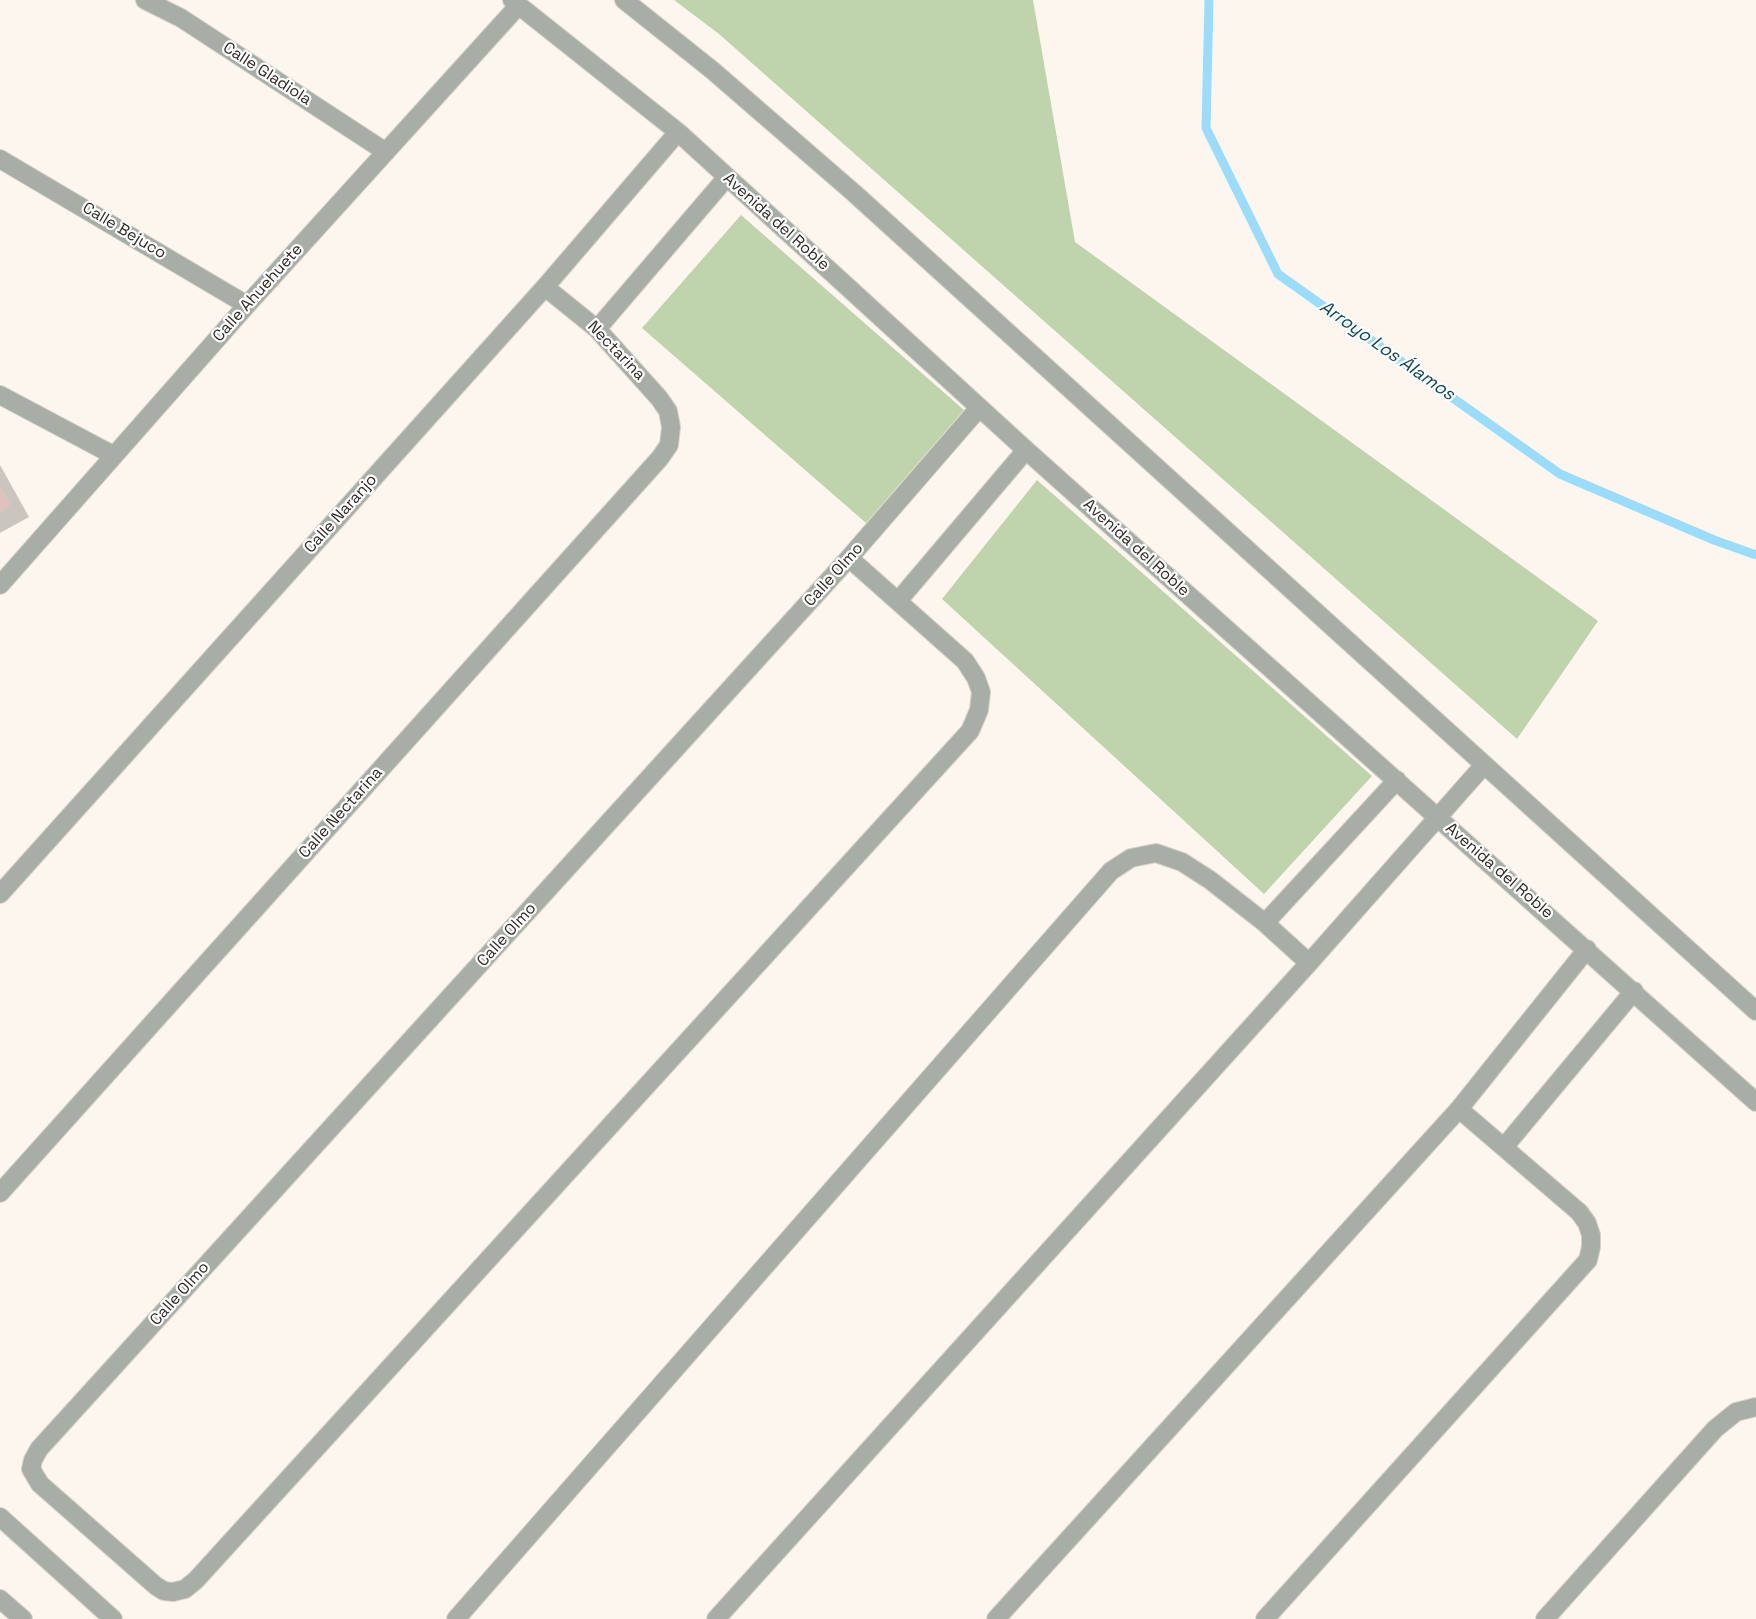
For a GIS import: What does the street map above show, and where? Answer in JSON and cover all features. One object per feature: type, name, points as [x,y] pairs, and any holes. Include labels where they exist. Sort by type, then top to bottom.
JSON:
[{"type":"street","name":"Calle Gladiola","points":[[145,0],[181,18],[386,152]]},
{"type":"street","points":[[624,0],[712,70],[855,193],[1756,1011]]},
{"type":"street","name":"Calle Ahuehuete","points":[[0,585],[516,3]]},
{"type":"street","name":"Avenida del Roble","points":[[516,3],[678,132],[979,408],[1756,1102]]},
{"type":"street","name":"Calle Naranjo","points":[[0,894],[545,288],[678,132]]},
{"type":"street","name":"Calle Bejuco","points":[[0,159],[247,305]]},
{"type":"street","points":[[597,329],[727,177]]},
{"type":"street","name":"Nectarina","points":[[545,288],[597,329],[659,398],[668,411],[671,427]]},
{"type":"street","points":[[0,395],[113,455]]},
{"type":"street","name":"Calle Olmo","points":[[898,601],[964,661],[976,678],[981,692],[979,710],[970,731],[196,1580],[185,1589],[174,1592],[164,1591],[156,1586],[40,1484],[31,1469],[39,1449],[849,558],[979,408]]},
{"type":"street","name":"Calle Nectarina","points":[[0,1193],[660,458],[669,445],[671,427]]},
{"type":"street","points":[[849,558],[898,601],[1026,450]]},
{"type":"street","points":[[716,1619],[1309,963],[1484,765]]},
{"type":"street","points":[[1265,923],[1396,780]]},
{"type":"street","points":[[456,1619],[1111,871],[1131,858],[1156,853],[1182,862],[1210,880],[1265,923],[1309,963]]},
{"type":"street","points":[[996,1619],[1459,1109],[1587,950]]},
{"type":"street","points":[[1504,1146],[1634,991]]},
{"type":"street","points":[[1265,1619],[1588,1260],[1591,1236],[1587,1223],[1579,1212],[1459,1109]]},
{"type":"street","points":[[1545,1619],[1715,1429],[1736,1412],[1756,1407]]},
{"type":"street","points":[[0,1517],[113,1619]]},
{"type":"street","points":[[0,1599],[15,1616]]},
{"type":"green space","points":[[674,0],[1033,0],[1075,242],[1598,621],[1517,739],[719,34]]},
{"type":"green space","points":[[741,215],[964,410],[866,523],[642,328]]},
{"type":"green space","points":[[1037,480],[1372,776],[1264,894],[942,599]]},
{"type":"building","points":[[0,486],[11,505],[0,512]]},
{"type":"waterway","name":"Arroyo Los Álamos","points":[[1209,0],[1206,128],[1278,274],[1560,474],[1714,540],[1756,555]]}]
